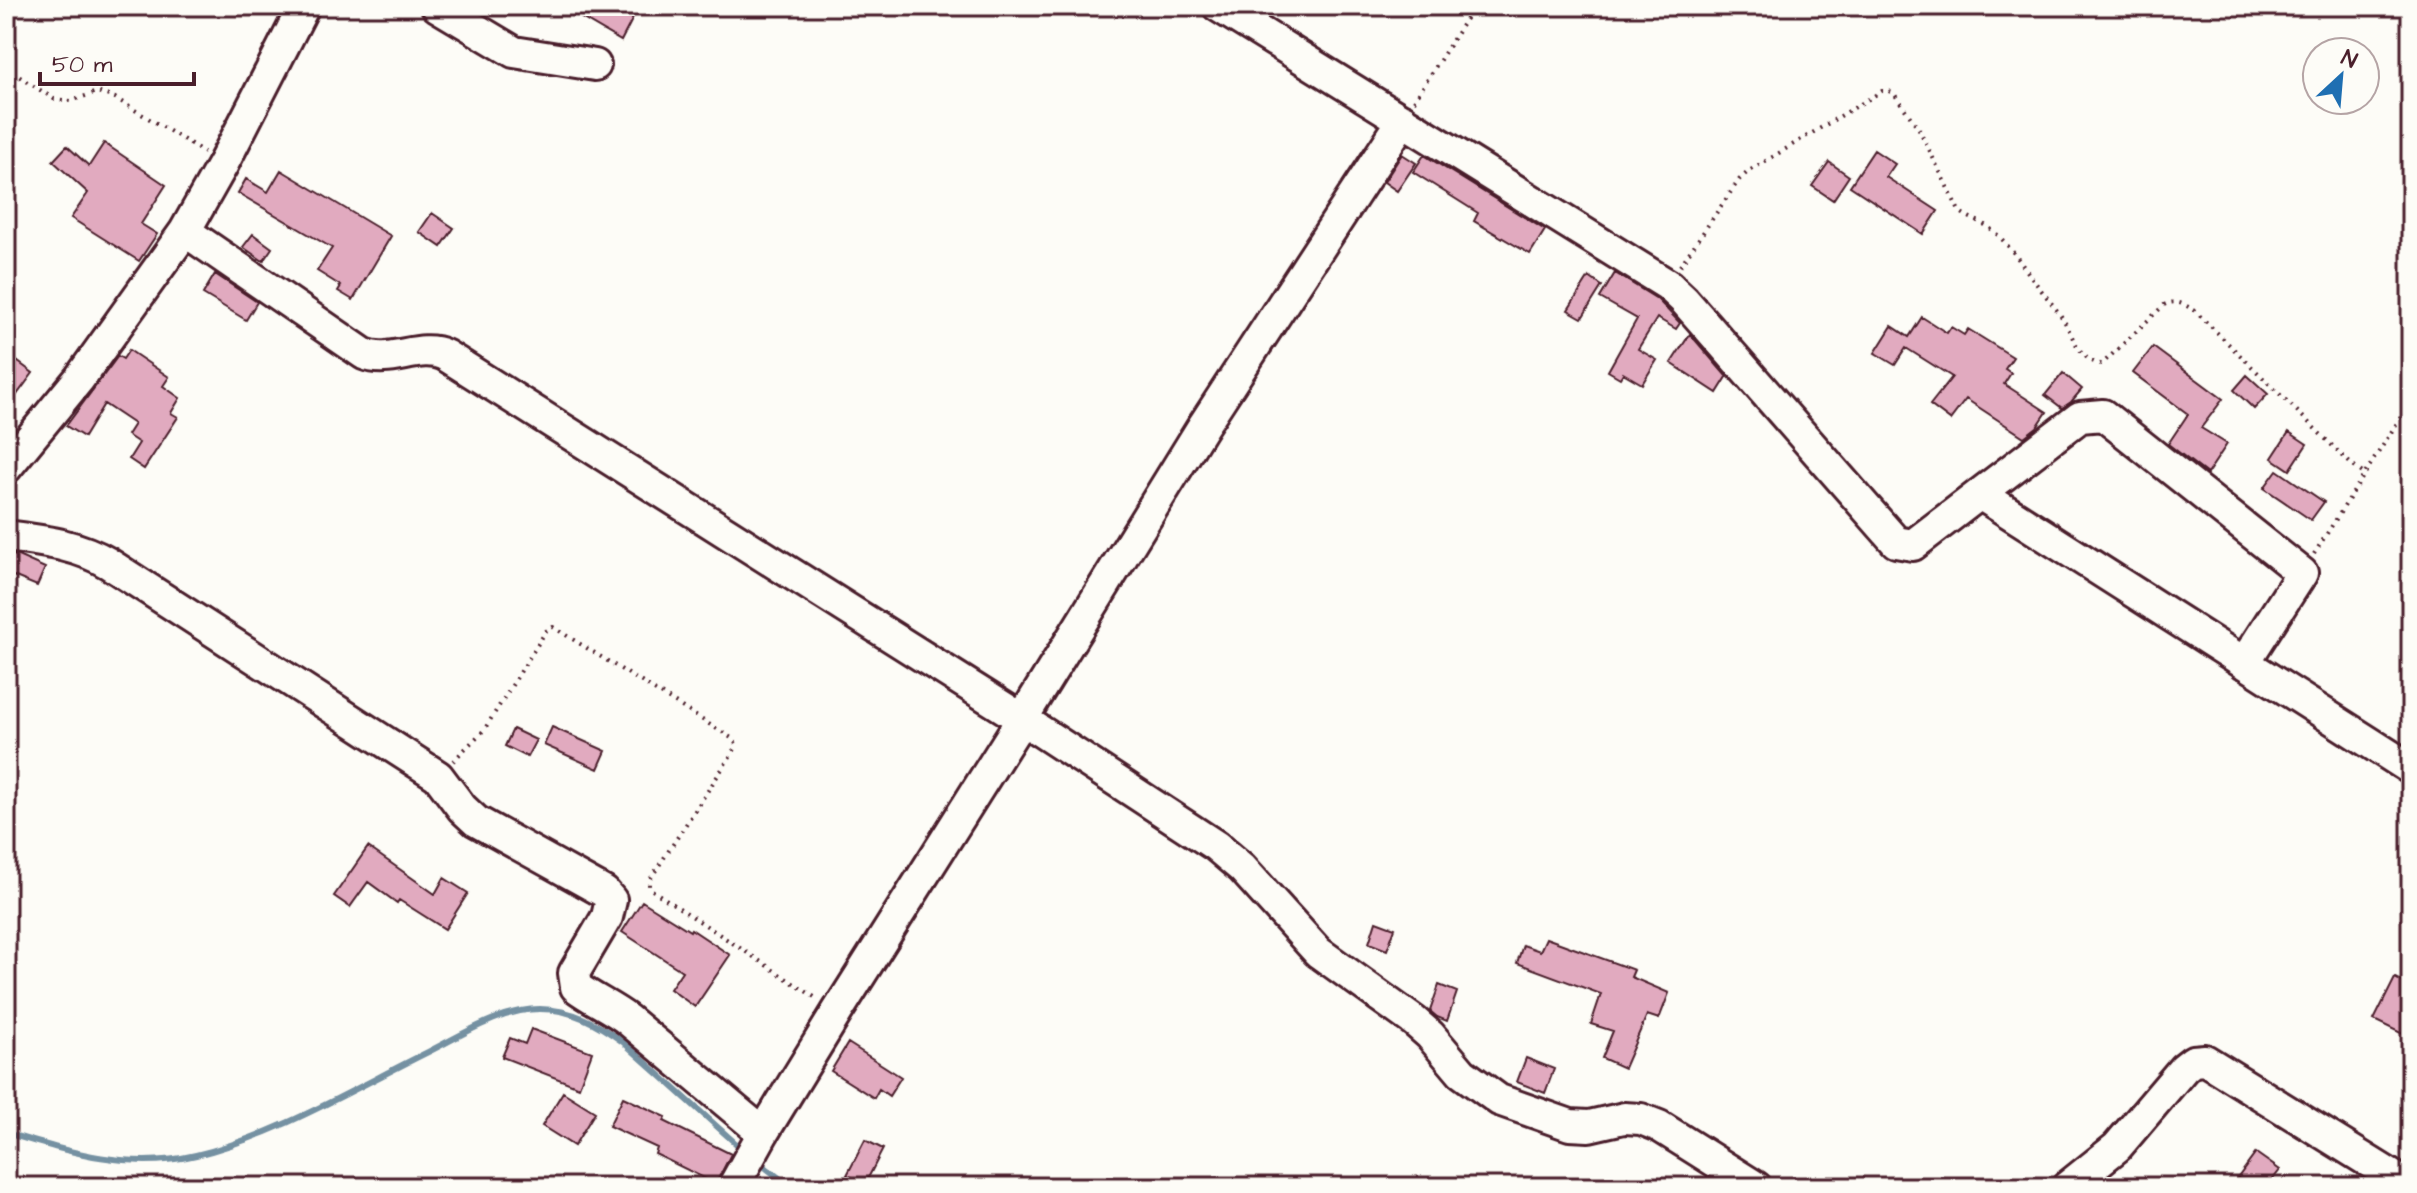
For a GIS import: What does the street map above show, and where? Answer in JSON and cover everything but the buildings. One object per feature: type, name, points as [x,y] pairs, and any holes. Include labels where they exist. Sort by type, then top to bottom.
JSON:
[{"type":"street","points":[[6,468],[79,379],[185,231],[304,6]]},
{"type":"street","points":[[437,6],[514,52],[595,65]]},
{"type":"street","points":[[1218,6],[1668,285],[1896,542],[1913,545],[2080,417],[2103,415],[2302,573],[2244,663]]},
{"type":"street","points":[[6,536],[64,544],[93,554],[438,776],[476,821],[604,892],[611,900],[607,917],[574,973],[576,987],[628,1020],[747,1160],[1203,426],[1403,120]]},
{"type":"street","points":[[185,231],[364,354],[373,358],[427,351],[445,355],[1022,719],[1216,846],[1242,868],[1318,952],[1414,1021],[1462,1073],[1499,1100],[1570,1125],[1589,1126],[1624,1118],[1641,1119],[1659,1126],[1756,1187]]},
{"type":"street","points":[[1980,494],[2411,769]]},
{"type":"street","points":[[2067,1187],[2117,1147],[2184,1068],[2193,1061],[2205,1060],[2410,1187]]},
{"type":"path","points":[[1403,120],[1474,6]]},
{"type":"path","points":[[6,68],[54,99],[71,101],[97,92],[115,98],[223,164]]},
{"type":"path","points":[[1668,285],[1739,180],[1749,171],[1882,91],[1889,91],[1919,129],[1959,211],[1991,229],[2006,244],[2061,316],[2085,358],[2102,364],[2164,305],[2179,302],[2194,310],[2364,474]]},
{"type":"path","points":[[2302,573],[2411,401]]},
{"type":"path","points":[[438,776],[484,730],[546,631],[553,627],[559,629],[733,739],[736,744],[649,881],[649,888],[837,1012]]},
{"type":"waterway","points":[[6,1133],[76,1153],[123,1160],[147,1161],[196,1155],[286,1123],[482,1024],[511,1013],[540,1009],[574,1015],[614,1035],[742,1149]]},
{"type":"waterway","points":[[757,1161],[791,1187]]}]
